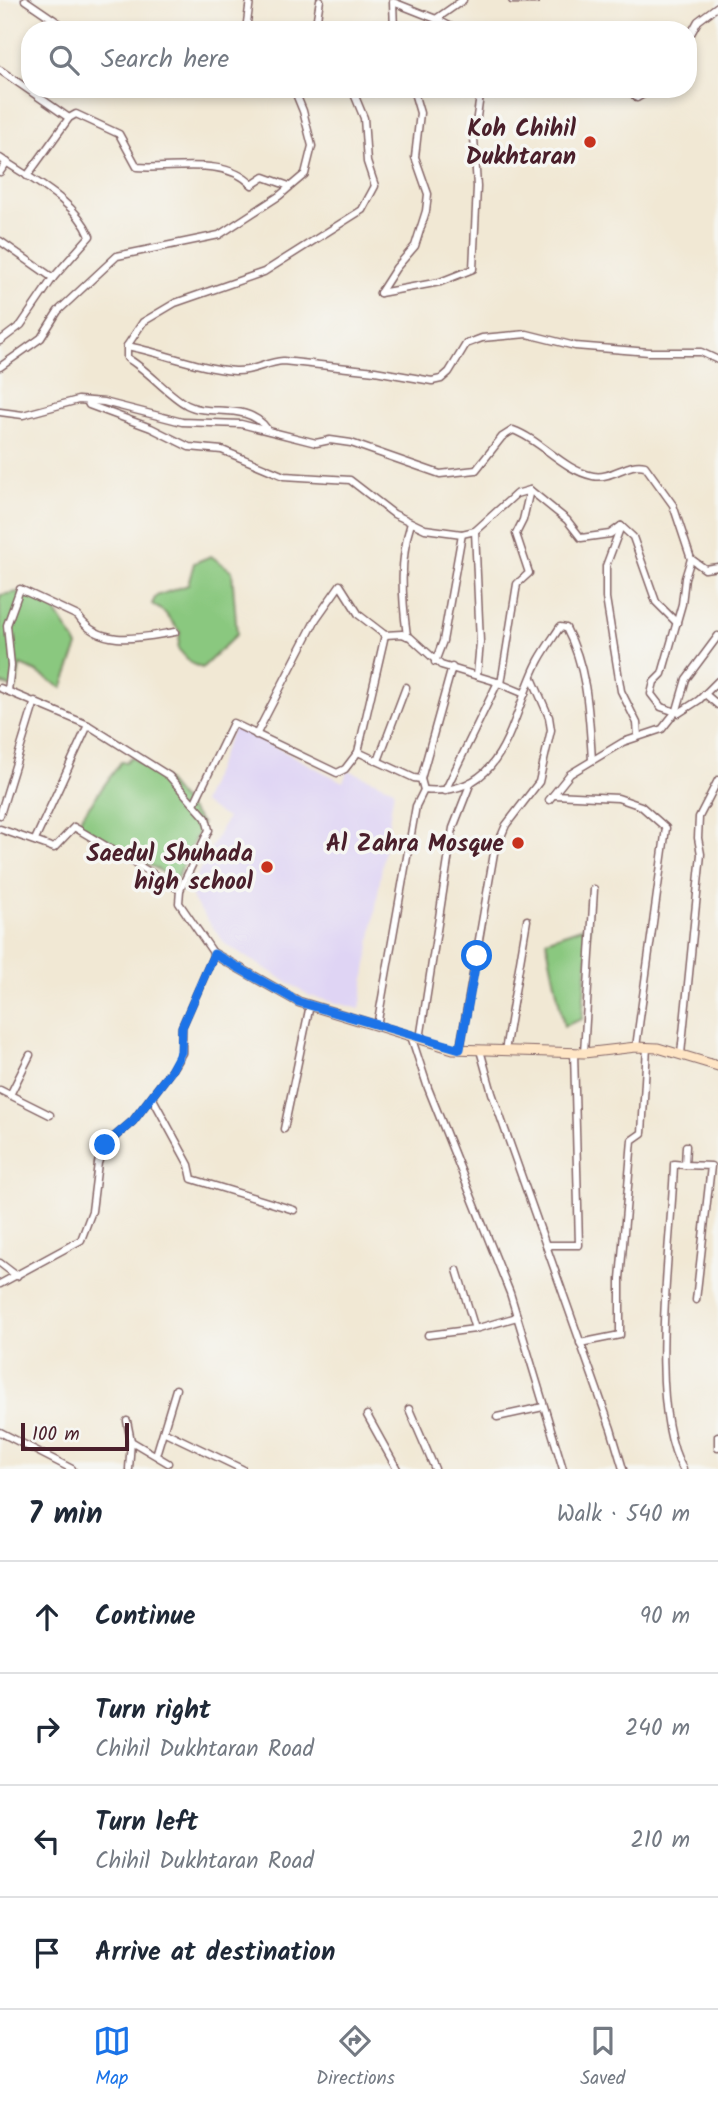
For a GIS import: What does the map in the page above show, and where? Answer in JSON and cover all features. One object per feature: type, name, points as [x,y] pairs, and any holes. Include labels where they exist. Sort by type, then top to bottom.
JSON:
[{"type":"street","points":[[25,0],[56,21]]},
{"type":"street","points":[[247,21],[250,0]]},
{"type":"street","points":[[318,21],[320,0]]},
{"type":"street","points":[[436,19],[463,0]]},
{"type":"street","points":[[513,0],[536,0]]},
{"type":"street","points":[[394,21],[393,2],[440,21]]},
{"type":"street","points":[[697,23],[718,6]]},
{"type":"street","points":[[0,70],[21,85]]},
{"type":"street","points":[[40,98],[69,118]]},
{"type":"street","points":[[0,367],[41,338],[58,312],[117,256],[154,246],[219,235],[289,186],[309,167],[312,146],[298,98]]},
{"type":"street","points":[[267,429],[260,420],[238,412],[187,405],[149,372],[127,358],[127,346],[142,323],[175,303],[264,272],[362,209],[375,187],[367,162],[365,118],[356,98]]},
{"type":"street","points":[[416,98],[420,113],[415,157],[428,194],[426,211],[415,246],[380,293],[440,282],[473,269],[477,187],[474,137],[480,98]]},
{"type":"street","points":[[27,176],[69,118],[76,114],[119,134],[137,167],[160,169],[199,165],[232,173],[252,185],[264,177],[289,186]]},
{"type":"street","points":[[0,158],[73,209],[90,236],[53,278],[21,325],[0,341]]},
{"type":"street","points":[[0,172],[7,162]]},
{"type":"street","points":[[0,241],[53,278]]},
{"type":"street","points":[[127,346],[235,371],[258,369],[270,363],[282,362],[375,371],[432,381],[441,379],[449,372],[466,344],[482,338],[516,335],[540,335],[575,346],[649,352],[701,352],[718,360]]},
{"type":"street","points":[[0,412],[23,415],[78,400],[104,402],[181,422],[241,424],[316,443],[330,440],[351,443],[440,474],[461,474],[476,470],[502,438],[513,430],[527,435],[542,448],[592,476],[602,477],[639,464],[645,466],[673,505],[691,559],[662,674],[650,691],[661,707],[675,713],[687,709],[718,681]]},
{"type":"street","points":[[87,401],[89,405],[151,428],[189,447],[222,450],[284,476],[350,480],[411,523],[462,534],[475,531],[516,494],[530,489]]},
{"type":"street","points":[[530,489],[567,520],[582,538],[610,534],[621,526]]},
{"type":"street","points":[[445,791],[500,683],[517,584],[529,573],[516,534],[523,520],[530,489]]},
{"type":"street","points":[[407,636],[403,583],[404,544],[411,523]]},
{"type":"street","points":[[621,526],[632,537],[656,602],[677,622]]},
{"type":"street","points":[[621,526],[606,566],[606,598],[621,691],[638,723],[638,737]]},
{"type":"street","points":[[475,531],[480,642],[477,675]]},
{"type":"street","points":[[435,662],[443,641],[462,534]]},
{"type":"street","points":[[691,559],[705,569],[718,567]]},
{"type":"street","points":[[256,735],[316,620],[340,585],[359,615],[385,635],[407,636],[435,662],[525,694]]},
{"type":"street","points":[[8,691],[11,666],[7,625],[20,590],[78,616],[84,624],[102,635],[124,640],[175,632]]},
{"type":"street","points":[[424,790],[445,791],[471,782],[503,753],[532,677],[560,627],[566,628],[574,643],[587,695],[592,760]]},
{"type":"street","points":[[194,804],[233,723],[337,773],[345,769],[358,751],[385,635]]},
{"type":"street","points":[[636,1047],[666,828],[641,806],[618,798],[552,798],[570,774],[592,760],[638,737],[658,732],[675,713],[686,678],[718,636]]},
{"type":"street","points":[[377,1026],[403,865],[416,806],[424,790],[422,779],[452,667]]},
{"type":"street","points":[[460,1049],[494,853],[506,825],[539,782],[551,730],[549,717],[532,677]]},
{"type":"street","points":[[378,761],[406,687]]},
{"type":"street","points":[[0,688],[88,725],[169,776],[206,818],[209,830],[180,890],[179,904],[214,954],[310,1005],[460,1049],[579,1053],[646,1047],[718,1066]]},
{"type":"street","points":[[705,694],[718,705]]},
{"type":"street","points":[[0,815],[34,701]]},
{"type":"street","points":[[35,840],[88,725]]},
{"type":"street","points":[[358,751],[422,779]]},
{"type":"street","points":[[681,1055],[701,854],[698,838],[699,817],[718,780]]},
{"type":"street","points":[[471,782],[453,828],[416,1038],[428,1088],[517,1317],[563,1469]]},
{"type":"street","points":[[0,829],[54,848],[74,827],[180,890]]},
{"type":"street","points":[[547,1245],[579,1245],[579,1053],[594,889]]},
{"type":"street","points":[[505,1051],[527,920]]},
{"type":"street","points":[[0,1284],[81,1240],[93,1211],[98,1163],[105,1145],[133,1121],[181,1052],[182,1027],[214,954]]},
{"type":"street","points":[[284,1129],[310,1005]]},
{"type":"street","points":[[580,1343],[620,1335],[620,1279],[632,1140],[642,1133],[646,1047]]},
{"type":"street","points":[[480,1050],[492,1093],[547,1245],[622,1469]]},
{"type":"street","points":[[10,1095],[30,1055]]},
{"type":"street","points":[[0,1090],[50,1115]]},
{"type":"street","points":[[152,1097],[189,1164],[191,1179],[294,1210]]},
{"type":"street","points":[[685,1164],[686,1146]]},
{"type":"street","points":[[683,1469],[667,1418],[665,1363],[666,1269],[674,1164],[711,1166],[696,1300]]},
{"type":"street","points":[[0,1263],[16,1276]]},
{"type":"street","points":[[457,1270],[475,1329]]},
{"type":"street","points":[[428,1335],[475,1329],[517,1317]]},
{"type":"street","points":[[156,1455],[176,1389]]},
{"type":"street","points":[[497,1417],[543,1407]]},
{"type":"street","points":[[409,1409],[436,1469]]},
{"type":"street","points":[[367,1415],[397,1469]]},
{"type":"street","points":[[127,1420],[131,1441],[129,1469]]},
{"type":"street","points":[[0,1432],[72,1469]]},
{"type":"street","points":[[165,1432],[242,1469]]},
{"type":"street","points":[[718,1436],[718,1447]]},
{"type":"street","points":[[131,1441],[168,1463]]},
{"type":"shaded area","name":"Saedul Shuhada high school","points":[[234,726],[343,782],[348,770],[394,789],[360,1009],[310,996],[225,944],[193,900],[190,888],[227,818],[202,803]]},
{"type":"green space","points":[[211,556],[232,571],[237,634],[202,668],[192,664],[178,649],[180,632],[165,613],[152,604],[156,596],[188,585],[194,563]]},
{"type":"green space","points":[[18,592],[52,606],[78,646],[62,688],[20,665],[16,689],[0,683],[0,595]]},
{"type":"green space","points":[[131,757],[164,778],[202,824],[176,880],[77,823],[121,762],[126,762]]},
{"type":"green space","points":[[590,925],[582,1019],[564,1026],[546,940]]},
{"type":"place","name":"Koh Chihil Dukhtaran","points":[[590,142]]},
{"type":"place","name":"Al Zahra Mosque","points":[[518,843]]},
{"type":"place","name":"Saedul Shuhada high school","points":[[267,867]]},
{"type":"route","points":[[105,1145],[133,1121],[171,1071],[181,1052],[182,1027],[214,954],[299,1002],[453,1049],[460,1049],[477,956]]}]
